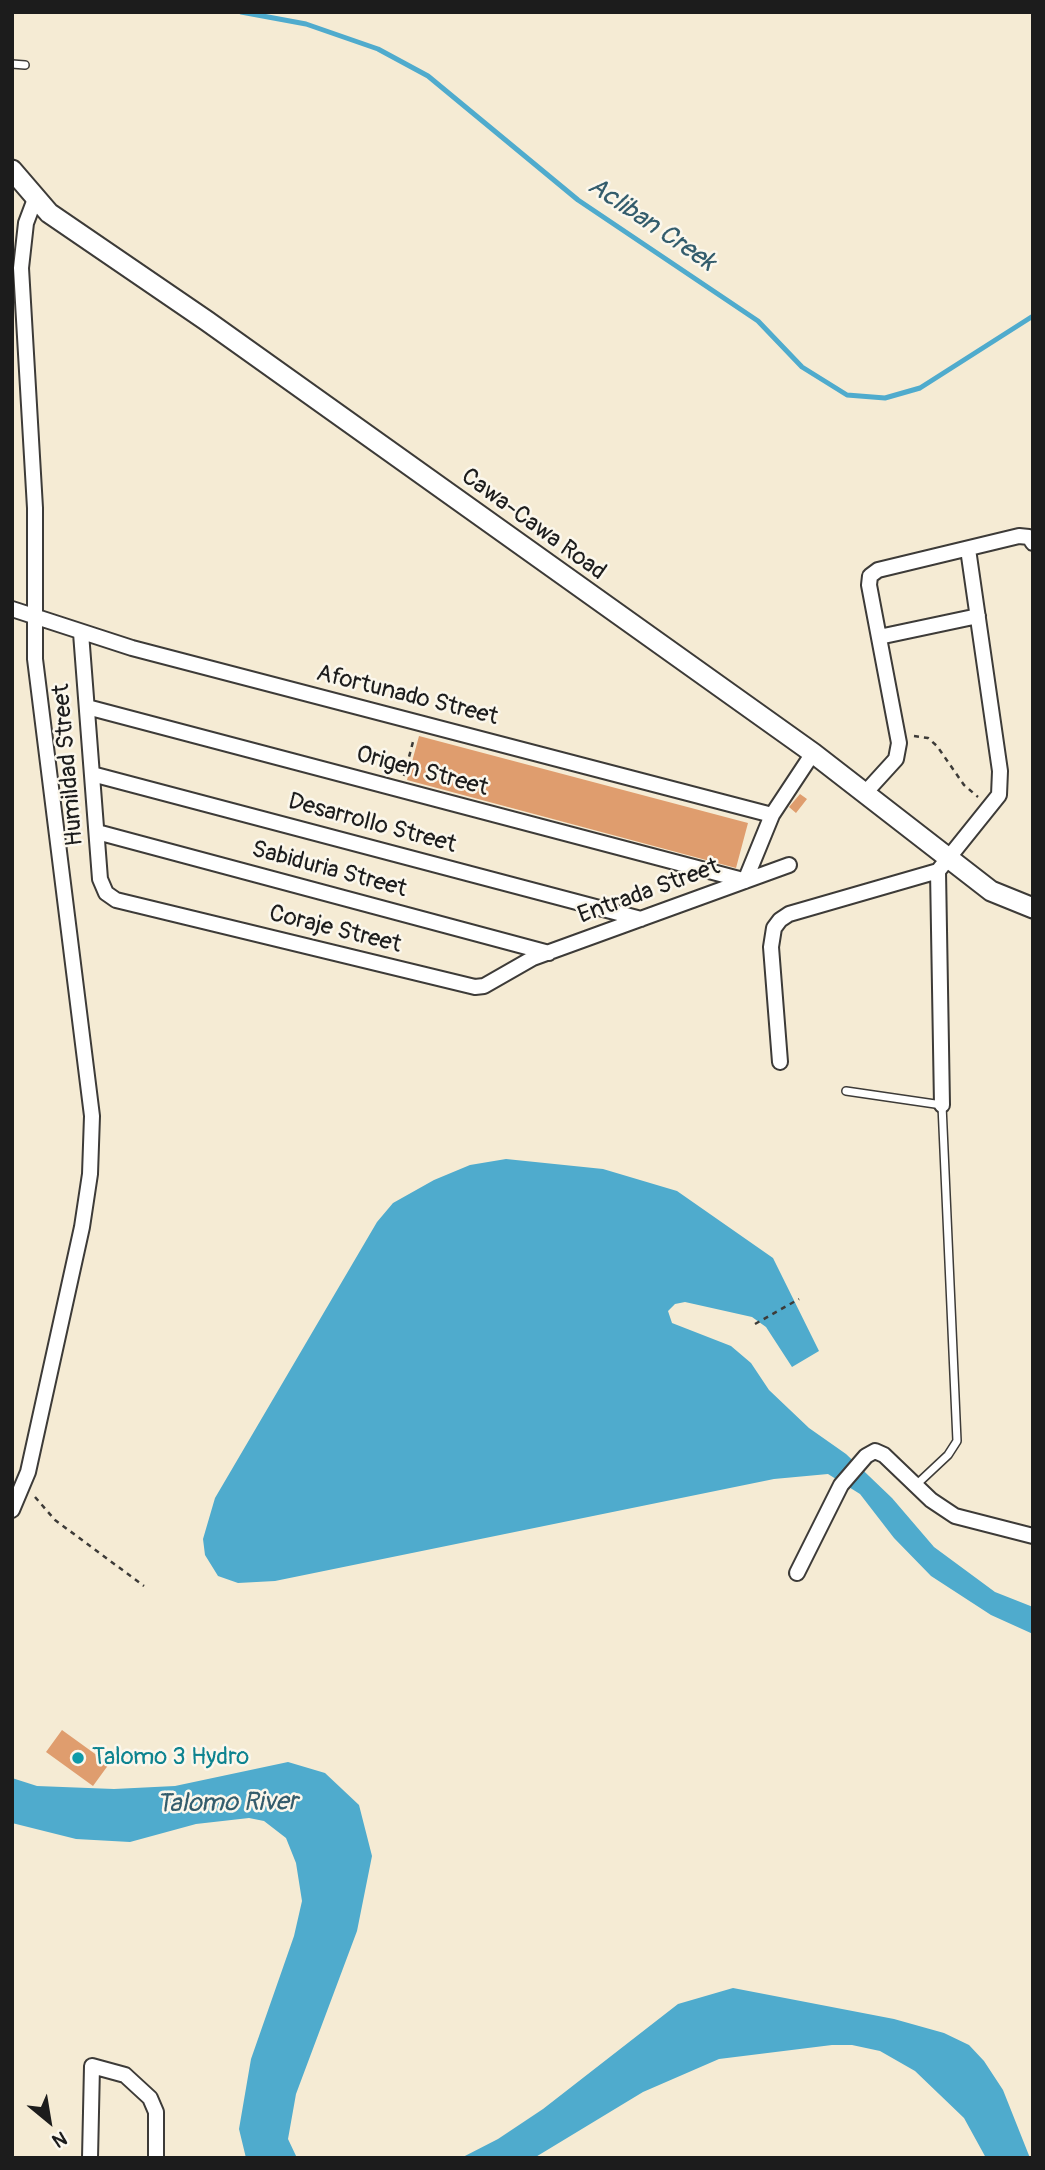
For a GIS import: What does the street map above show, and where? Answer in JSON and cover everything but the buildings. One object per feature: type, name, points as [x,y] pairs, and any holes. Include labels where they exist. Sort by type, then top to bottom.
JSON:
[{"type":"street","name":"Cawa-Cawa Road","points":[[12,170],[35,200],[62,222],[197,314],[813,753],[865,793],[943,865],[998,895],[1033,908]]},
{"type":"street","points":[[12,1510],[24,1484],[82,1227],[90,1174],[92,1116],[35,659],[33,615],[36,520],[21,268],[24,233],[35,200]]},
{"type":"street","points":[[865,793],[896,759],[898,736],[869,584],[870,576],[878,570],[1025,535],[1033,543]]},
{"type":"street","points":[[780,1062],[771,947],[774,928],[780,920],[796,912],[943,865],[991,808],[1001,785],[968,549]]},
{"type":"street","name":"Afortunado Street","points":[[12,609],[81,633],[772,815]]},
{"type":"street","points":[[879,637],[978,615]]},
{"type":"street","name":"Humildad Street","points":[[81,633],[100,879],[106,893]]},
{"type":"street","name":"Origen Street","points":[[87,707],[745,881]]},
{"type":"street","name":"Entrada Street","points":[[549,953],[745,881],[772,815],[813,753]]},
{"type":"street","name":"Desarrollo Street","points":[[92,774],[641,919]]},
{"type":"street","name":"Sabiduria Street","points":[[97,832],[549,953]]},
{"type":"street","points":[[745,881],[789,864]]},
{"type":"street","points":[[943,865],[943,1105]]},
{"type":"street","name":"Coraje Street","points":[[106,893],[116,900],[475,988],[549,953]]},
{"type":"street","points":[[797,1573],[841,1485],[870,1452],[880,1452],[915,1485],[955,1516],[1033,1536]]},
{"type":"street","points":[[90,2158],[92,2066],[125,2076],[150,2098],[157,2120],[156,2158]]},
{"type":"lane","points":[[12,64],[25,65]]},
{"type":"lane","points":[[846,1091],[943,1105],[957,1441],[948,1454],[915,1485]]},
{"type":"path","points":[[401,790],[419,721]]},
{"type":"path","points":[[898,736],[928,738],[964,785],[991,808]]},
{"type":"path","points":[[755,1324],[799,1299]]},
{"type":"path","points":[[24,1484],[55,1520],[144,1586]]},
{"type":"water","points":[[506,1159],[603,1169],[677,1191],[773,1258],[819,1351],[792,1367],[766,1327],[752,1317],[685,1302],[675,1304],[668,1311],[672,1323],[731,1346],[751,1363],[769,1390],[809,1428],[846,1454],[892,1498],[934,1547],[995,1592],[1033,1607],[1033,1634],[991,1615],[931,1576],[894,1538],[860,1494],[828,1474],[774,1479],[275,1581],[238,1583],[218,1576],[205,1555],[203,1539],[215,1498],[377,1222],[393,1203],[434,1180],[470,1165]]},
{"type":"water","name":"Talomo River","points":[[288,1762],[325,1773],[359,1805],[372,1856],[357,1931],[296,2094],[288,2139],[297,2158],[246,2158],[239,2129],[251,2059],[294,1936],[302,1901],[296,1863],[286,1838],[264,1821],[249,1818],[196,1824],[130,1842],[76,1839],[12,1823],[12,1778],[37,1786],[114,1789],[175,1786]]},
{"type":"water","points":[[733,1988],[894,2019],[944,2033],[969,2045],[984,2061],[1003,2090],[1030,2158],[986,2158],[964,2118],[915,2071],[880,2051],[852,2045],[832,2045],[719,2059],[643,2092],[534,2158],[461,2158],[498,2139],[543,2109],[678,2004]]},
{"type":"waterway","name":"Acliban Creek","points":[[241,12],[306,24],[378,49],[428,76],[578,200],[758,321],[802,367],[847,395],[885,398],[920,388],[1033,316]]},
{"type":"place","name":"Talomo 3 Hydro","points":[[78,1758]]}]
